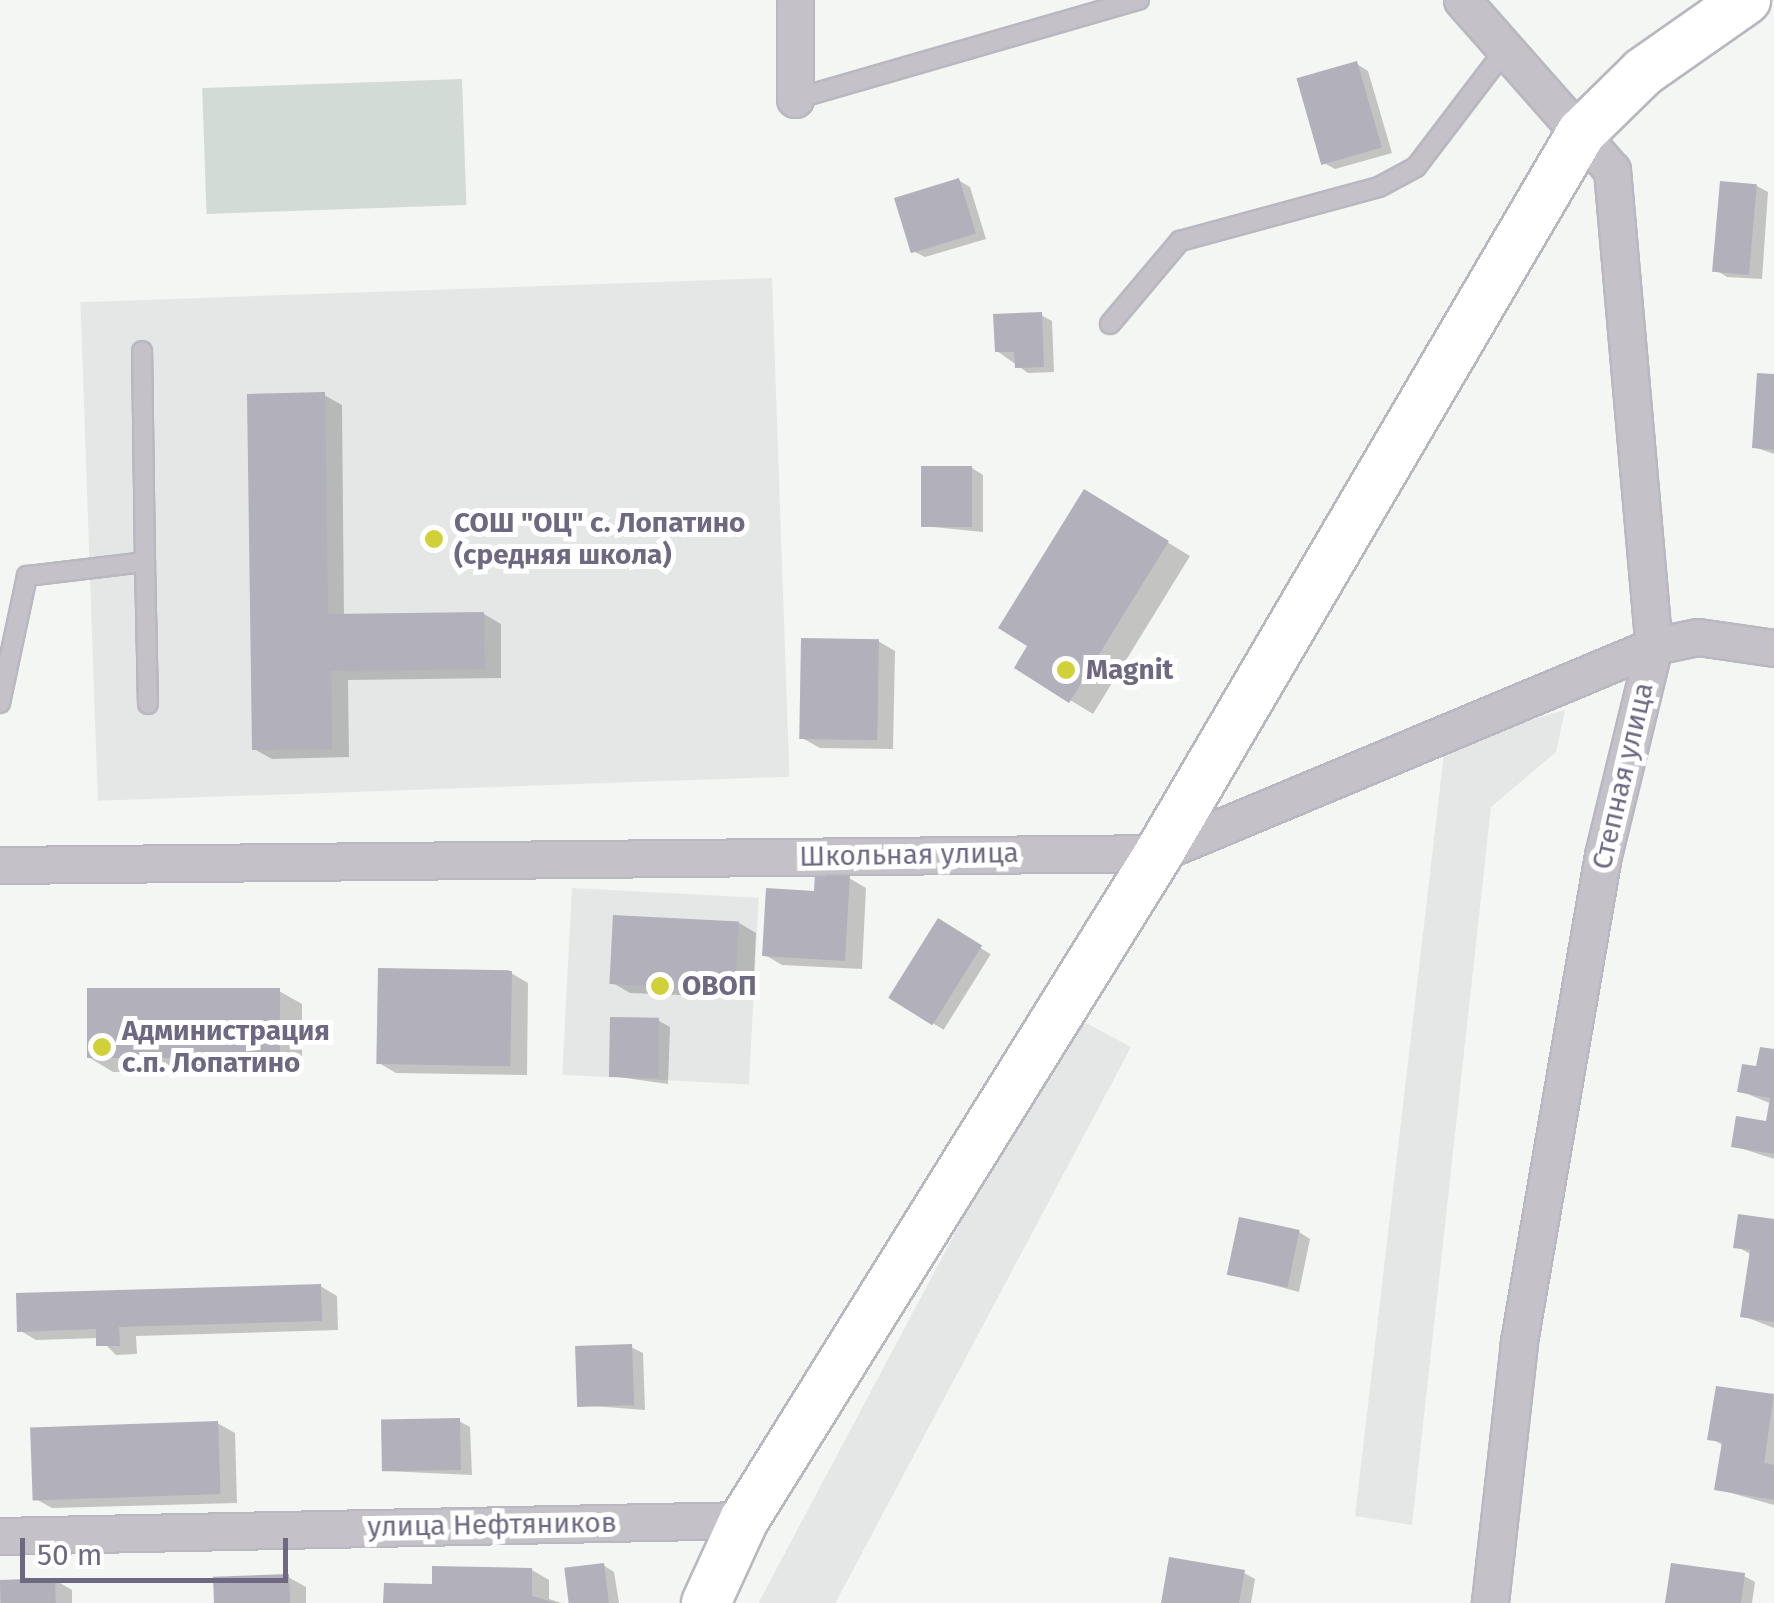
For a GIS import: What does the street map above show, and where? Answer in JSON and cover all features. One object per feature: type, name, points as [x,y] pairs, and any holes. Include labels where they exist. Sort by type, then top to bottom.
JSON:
[{"type":"street","points":[[794,99],[795,0]]},
{"type":"street","name":"Степная улица","points":[[1462,0],[1502,54],[1581,132],[1612,170],[1654,646],[1603,855],[1518,1344],[1490,1603]]},
{"type":"street","points":[[706,1603],[744,1520],[1159,853],[1581,132],[1643,72],[1746,0]]},
{"type":"street","name":"Школьная улица","points":[[0,866],[1159,853],[1654,646],[1698,637],[1774,648]]},
{"type":"street","name":"улица Нефтяников","points":[[0,1536],[744,1520]]},
{"type":"lane","points":[[794,99],[1139,0]]},
{"type":"lane","points":[[1110,324],[1180,241],[1379,187],[1416,166],[1502,54]]},
{"type":"lane","points":[[142,351],[148,704]]},
{"type":"lane","points":[[0,703],[28,576],[145,562]]},
{"type":"shaded area","points":[[462,79],[466,205],[207,214],[202,88]]},
{"type":"shaded area","name":"СОШ \"ОЦ\" с. Лопатино (средняя школа)","points":[[772,278],[789,777],[98,801],[80,302]]},
{"type":"shaded area","points":[[1565,710],[1556,752],[1491,807],[1412,1525],[1355,1516],[1445,745]]},
{"type":"shaded area","name":"ОВОП","points":[[572,888],[759,898],[749,1085],[562,1075]]},
{"type":"shaded area","points":[[1071,1015],[1131,1047],[835,1603],[758,1603]]},
{"type":"building","points":[[1357,61],[1382,148],[1321,165],[1296,78]]},
{"type":"building","points":[[959,178],[976,233],[911,253],[894,198]]},
{"type":"building","points":[[1720,181],[1757,184],[1749,275],[1712,272]]},
{"type":"building","points":[[1042,312],[1044,367],[1015,368],[1014,352],[995,352],[993,314]]},
{"type":"building","points":[[1757,373],[1774,374],[1774,450],[1752,448]]},
{"type":"building","points":[[325,392],[328,614],[484,612],[485,669],[331,671],[332,749],[252,750],[247,394]]},
{"type":"building","points":[[921,466],[972,466],[972,527],[921,527]]},
{"type":"building","points":[[1084,489],[1169,541],[1069,703],[1014,668],[1027,646],[998,628]]},
{"type":"building","points":[[801,638],[879,639],[877,740],[799,739]]},
{"type":"building","points":[[815,874],[850,875],[845,961],[762,956],[766,888],[814,891]]},
{"type":"building","points":[[613,915],[739,922],[735,990],[609,984]]},
{"type":"building","points":[[938,918],[982,946],[932,1025],[888,998]]},
{"type":"building","points":[[378,968],[512,970],[510,1066],[376,1064]]},
{"type":"building","points":[[87,988],[280,988],[280,1058],[87,1058]]},
{"type":"building","points":[[610,1017],[659,1018],[658,1078],[609,1077]]},
{"type":"building","points":[[1760,1047],[1774,1049],[1774,1154],[1731,1147],[1736,1116],[1766,1121],[1770,1098],[1737,1092],[1742,1064],[1756,1066]]},
{"type":"building","points":[[1738,1214],[1774,1219],[1774,1322],[1740,1317],[1750,1250],[1733,1248]]},
{"type":"building","points":[[1239,1217],[1300,1230],[1287,1288],[1227,1275]]},
{"type":"building","points":[[321,1284],[322,1321],[119,1327],[120,1346],[96,1346],[96,1329],[17,1332],[16,1293]]},
{"type":"building","points":[[632,1344],[634,1405],[577,1407],[575,1346]]},
{"type":"building","points":[[1716,1386],[1774,1394],[1764,1463],[1774,1465],[1774,1500],[1714,1490],[1722,1442],[1707,1440]]},
{"type":"building","points":[[460,1418],[461,1470],[382,1471],[381,1419]]},
{"type":"building","points":[[218,1421],[221,1494],[33,1501],[30,1428]]},
{"type":"building","points":[[1169,1557],[1245,1570],[1239,1603],[1161,1603]]},
{"type":"building","points":[[604,1563],[609,1603],[569,1603],[564,1568]]},
{"type":"building","points":[[1671,1563],[1745,1573],[1741,1603],[1665,1603]]},
{"type":"building","points":[[432,1566],[532,1568],[532,1596],[556,1603],[383,1603],[384,1583],[432,1584]]},
{"type":"building","points":[[289,1574],[290,1603],[214,1603],[213,1577]]},
{"type":"building","points":[[55,1578],[56,1603],[1,1603],[0,1580]]},
{"type":"place","name":"СОШ \"ОЦ\" с. Лопатино (средняя школа)","points":[[434,539]]},
{"type":"place","name":"Magnit","points":[[1066,670]]},
{"type":"place","name":"ОВОП","points":[[660,986]]},
{"type":"place","name":"Администрация с.п. Лопатино","points":[[102,1047]]}]
